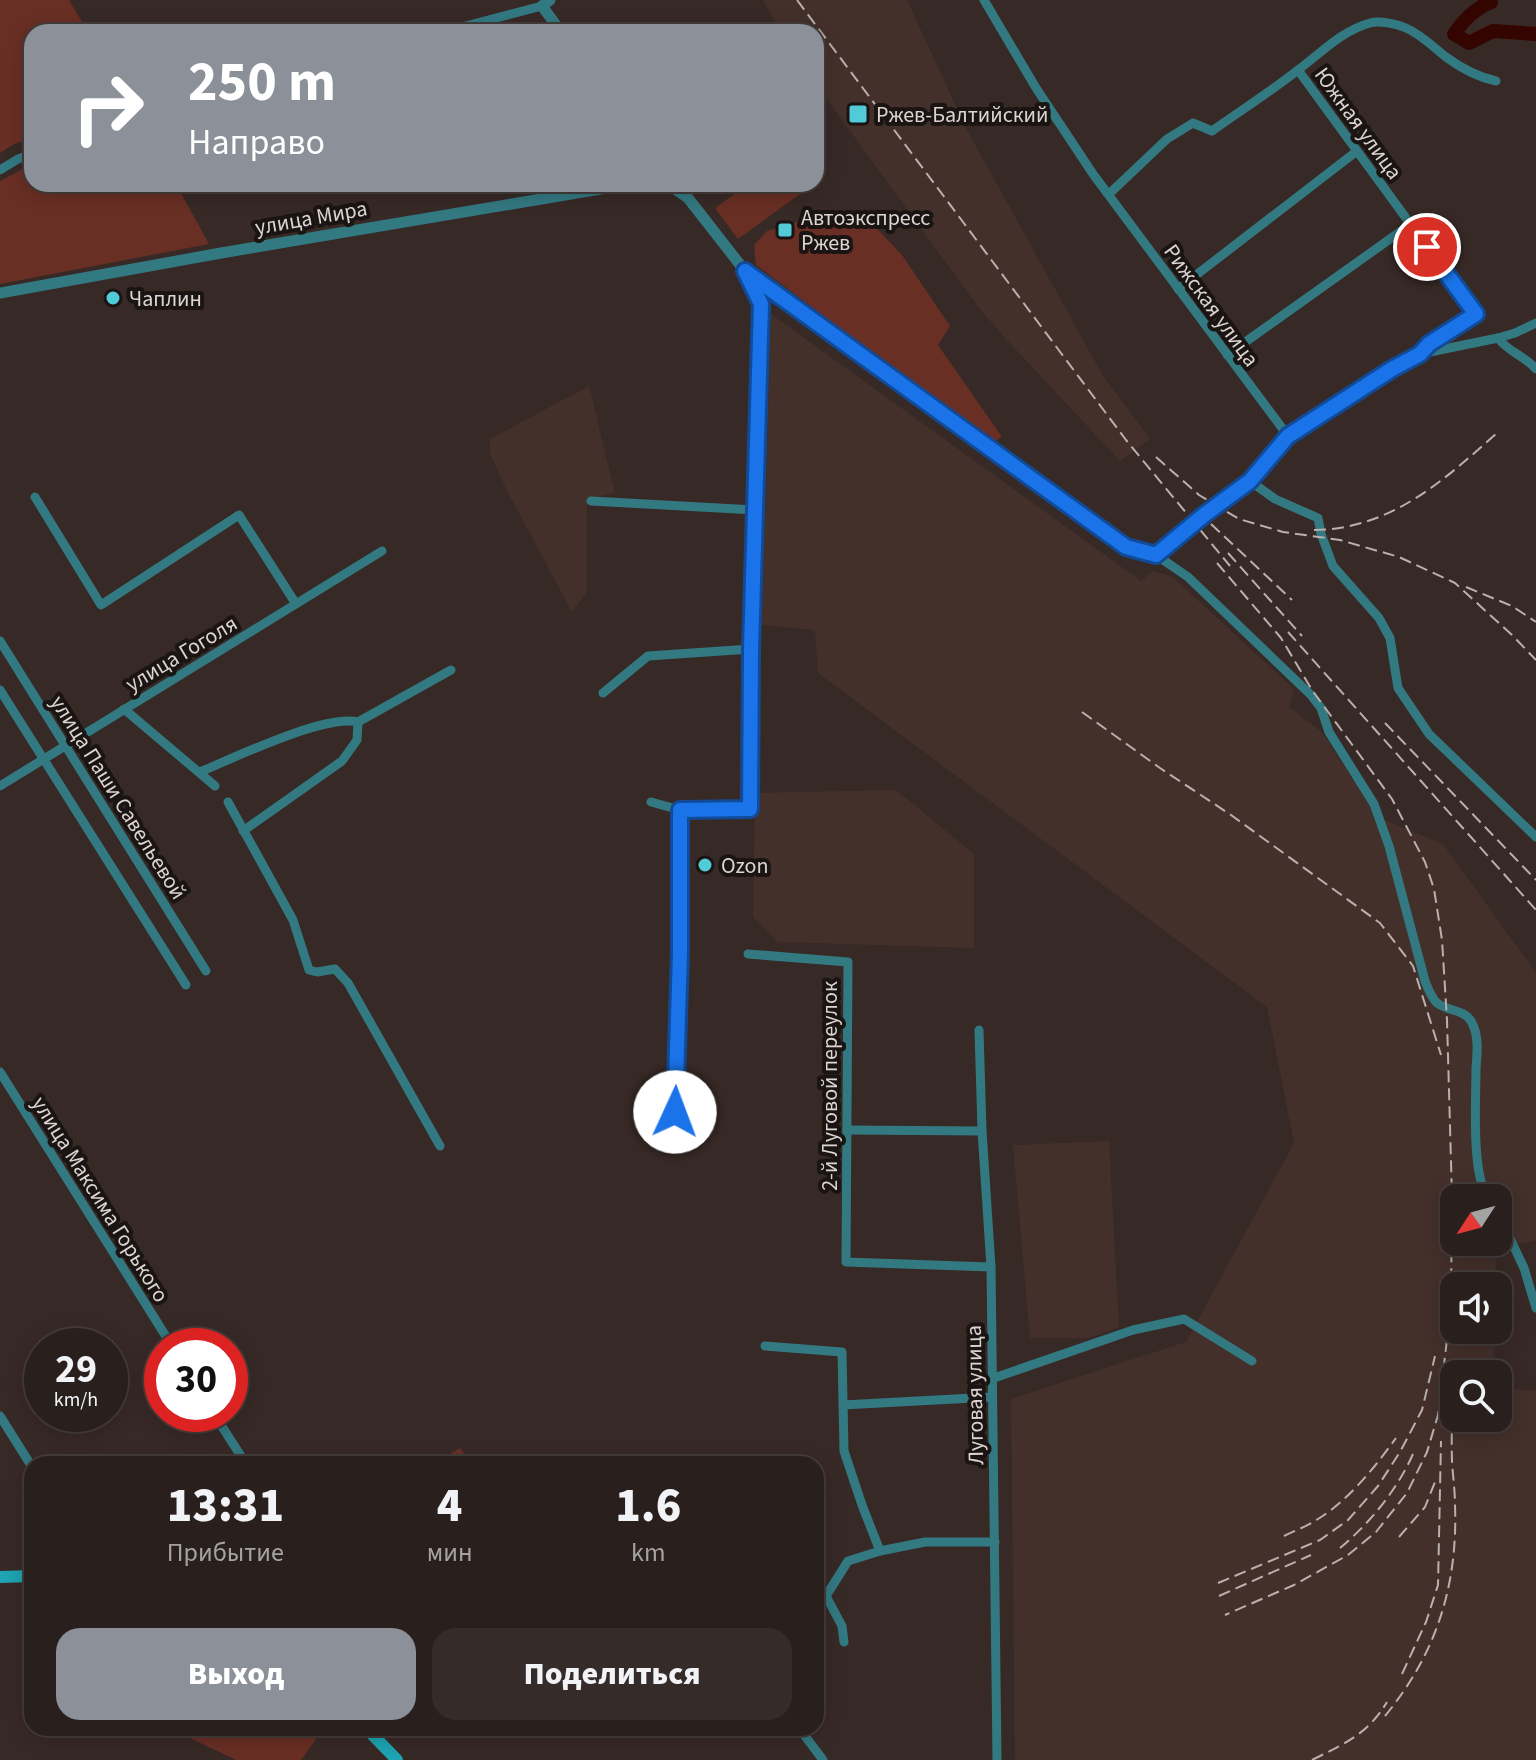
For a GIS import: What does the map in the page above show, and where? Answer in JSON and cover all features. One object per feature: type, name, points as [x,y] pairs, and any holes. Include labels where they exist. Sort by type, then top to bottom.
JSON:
[{"type":"main road","points":[[0,1577],[24,1576]]},
{"type":"main road","points":[[374,1736],[397,1760]]},
{"type":"street","name":"Рижская улица","points":[[984,0],[1036,88],[1109,194],[1288,436]]},
{"type":"street","points":[[471,24],[546,3],[557,24]]},
{"type":"street","points":[[1109,194],[1167,139],[1193,123],[1212,131],[1332,42],[1374,21],[1404,26],[1466,70],[1496,81]]},
{"type":"street","name":"Южная улица","points":[[1298,70],[1476,314],[1429,344],[1420,354]]},
{"type":"street","points":[[1178,289],[1357,151]]},
{"type":"street","points":[[0,170],[24,157]]},
{"type":"street","name":"улица Мира","points":[[0,293],[583,192]]},
{"type":"street","points":[[679,192],[688,198]]},
{"type":"street","points":[[651,802],[680,810],[750,809],[751,649],[761,304],[745,271],[683,192]]},
{"type":"street","points":[[1227,355],[1411,224]]},
{"type":"street","points":[[745,271],[1126,547],[1156,555],[1188,577],[1311,695],[1321,708],[1329,732],[1374,804],[1432,997],[1446,1007],[1463,1013],[1473,1023],[1477,1042],[1476,1139],[1481,1184]]},
{"type":"street","points":[[1156,555],[1250,481],[1288,436],[1392,369],[1420,354],[1498,338],[1536,323]]},
{"type":"street","points":[[1498,338],[1504,346],[1530,361],[1536,369]]},
{"type":"street","points":[[1250,481],[1275,499],[1318,518],[1333,566],[1379,618],[1390,638],[1398,688],[1429,734],[1536,837]]},
{"type":"street","points":[[35,497],[101,605],[239,515],[296,604]]},
{"type":"street","points":[[591,501],[755,510]]},
{"type":"street","name":"улица Гоголя","points":[[0,786],[382,551]]},
{"type":"street","name":"улица Паши Савельевой","points":[[0,641],[206,971]]},
{"type":"street","points":[[603,693],[648,656],[751,649]]},
{"type":"street","points":[[200,772],[302,730],[347,720],[358,722],[451,670]]},
{"type":"street","name":"улица Паши Савельевой","points":[[0,690],[186,985]]},
{"type":"street","points":[[124,709],[215,786]]},
{"type":"street","points":[[243,831],[342,761],[357,740],[358,722]]},
{"type":"street","points":[[228,802],[293,920],[309,970],[335,969],[348,983],[440,1146]]},
{"type":"street","points":[[675,1112],[680,810]]},
{"type":"street","name":"2-й Луговой переулок","points":[[748,954],[848,962],[846,1262],[991,1267]]},
{"type":"street","name":"Луговая улица","points":[[979,1030],[991,1267],[997,1760]]},
{"type":"street","name":"улица Максима Горького","points":[[0,1072],[161,1328]]},
{"type":"street","points":[[847,1130],[982,1131]]},
{"type":"street","points":[[1512,1243],[1524,1268],[1536,1308]]},
{"type":"street","points":[[991,1379],[1133,1330],[1184,1319],[1252,1361]]},
{"type":"street","points":[[765,1346],[842,1352],[844,1451],[880,1551]]},
{"type":"street","points":[[843,1405],[992,1397]]},
{"type":"street","points":[[0,1416],[25,1456]]},
{"type":"street","points":[[226,1432],[241,1456]]},
{"type":"street","points":[[844,1642],[842,1626],[826,1596],[848,1561],[925,1542],[995,1542]]},
{"type":"street","points":[[805,1736],[823,1760]]},
{"type":"shaded area","points":[[0,0],[69,0],[83,24],[24,24],[24,141],[0,153]]},
{"type":"shaded area","points":[[763,0],[907,0],[967,130],[1103,376],[1150,439],[1120,461],[1006,339],[979,308],[824,95],[824,24],[776,24]]},
{"type":"shaded area","points":[[24,168],[24,192],[180,192],[209,244],[0,284],[0,181]]},
{"type":"shaded area","points":[[737,192],[803,192],[738,239],[715,208]]},
{"type":"shaded area","points":[[837,214],[867,218],[902,255],[950,326],[938,345],[1002,437],[992,443],[756,265],[754,245],[767,231],[817,216]]},
{"type":"shaded area","points":[[771,314],[1141,581],[1153,571],[1173,577],[1294,689],[1289,707],[1322,732],[1377,817],[1443,844],[1536,973],[1536,1240],[1512,1246],[1512,1184],[1440,1184],[1440,1256],[1496,1256],[1495,1272],[1440,1272],[1440,1344],[1495,1344],[1494,1360],[1440,1360],[1440,1432],[1512,1432],[1512,1388],[1536,1391],[1536,1760],[1015,1760],[1011,1399],[1186,1342],[1294,1143],[1267,1007],[818,673],[815,630],[762,625]]},
{"type":"shaded area","points":[[589,386],[615,493],[587,499],[587,592],[572,612],[507,491],[490,453],[490,439]]},
{"type":"shaded area","points":[[896,790],[974,854],[974,948],[778,942],[753,917],[755,793]]},
{"type":"shaded area","points":[[1109,1141],[1119,1327],[1089,1338],[1030,1338],[1013,1145]]},
{"type":"shaded area","points":[[460,1448],[466,1456],[446,1456]]},
{"type":"shaded area","points":[[186,1736],[318,1736],[301,1760],[236,1760]]},
{"type":"waterway","points":[[1491,0],[1470,15],[1454,34],[1469,43],[1493,31],[1536,34]]},
{"type":"railway","points":[[797,0],[815,24]]},
{"type":"railway","points":[[824,36],[1126,440],[1230,566]]},
{"type":"railway","points":[[1314,530],[1342,528],[1392,512],[1436,485],[1497,433]]},
{"type":"railway","points":[[1156,457],[1199,495],[1239,519],[1283,532],[1340,540],[1399,557],[1455,583],[1536,660]]},
{"type":"railway","points":[[1211,524],[1292,600]]},
{"type":"railway","points":[[1228,553],[1302,636]]},
{"type":"railway","points":[[1217,563],[1281,638],[1312,690],[1392,799],[1425,862],[1434,889],[1442,940],[1452,1197],[1451,1306],[1438,1415],[1427,1452],[1407,1493],[1376,1532],[1348,1555],[1294,1585],[1225,1615]]},
{"type":"railway","points":[[1466,587],[1512,606],[1536,622]]},
{"type":"railway","points":[[1288,632],[1536,910]]},
{"type":"railway","points":[[1082,712],[1380,923],[1413,966],[1441,1055]]},
{"type":"railway","points":[[1385,723],[1536,880]]},
{"type":"railway","points":[[1218,1583],[1320,1540],[1348,1520],[1378,1486],[1400,1452],[1422,1410],[1435,1356]]},
{"type":"railway","points":[[1385,1716],[1418,1668],[1448,1591],[1455,1535],[1452,1432]]},
{"type":"railway","points":[[1284,1536],[1314,1521],[1351,1493],[1396,1438]]},
{"type":"railway","points":[[1402,1674],[1426,1622],[1438,1585],[1441,1441]]},
{"type":"railway","points":[[1340,1548],[1382,1505],[1413,1454]]},
{"type":"railway","points":[[1399,1537],[1425,1507],[1435,1482]]},
{"type":"railway","points":[[1219,1596],[1311,1555]]},
{"type":"railway","points":[[1312,1760],[1363,1730],[1387,1702]]},
{"type":"place","name":"Ржев-Балтийский","points":[[858,114]]},
{"type":"place","name":"Автоэкспресс Ржев","points":[[785,230]]},
{"type":"place","name":"Чаплин","points":[[113,298]]},
{"type":"place","name":"Ozon","points":[[705,865]]},
{"type":"route","points":[[675,1112],[680,810],[750,809],[751,649],[761,304],[745,271],[1126,547],[1156,555],[1250,481],[1288,436],[1420,354],[1429,344],[1476,314],[1427,247]]}]
